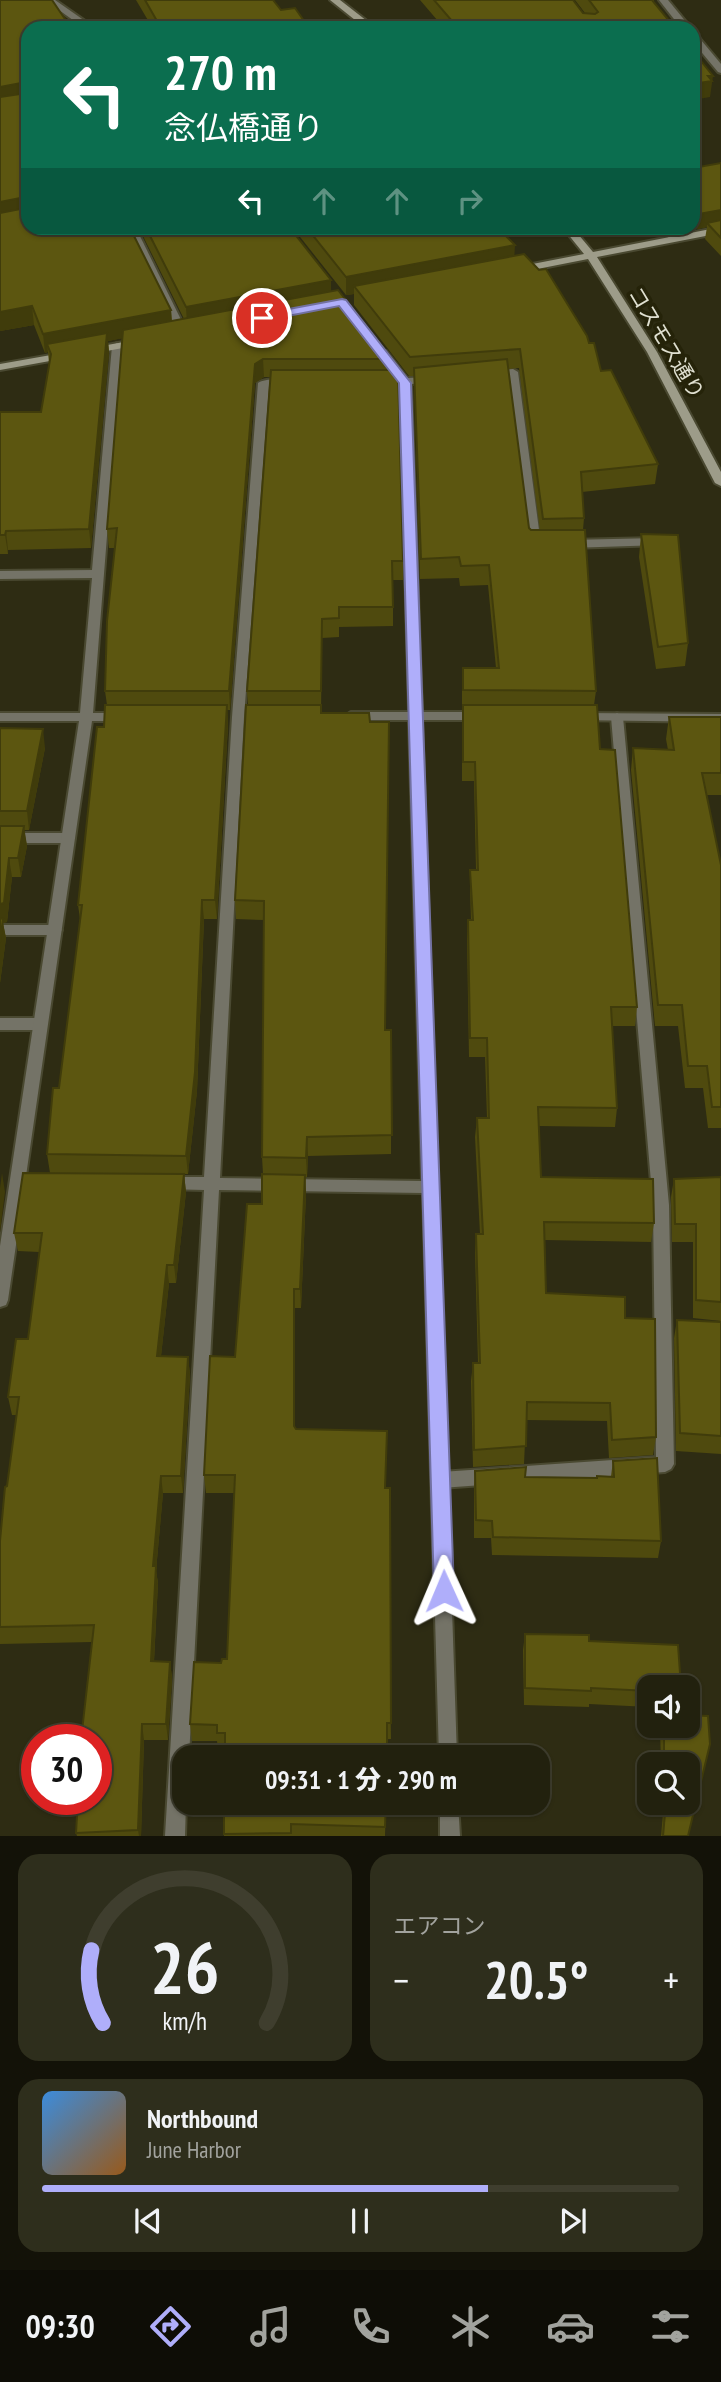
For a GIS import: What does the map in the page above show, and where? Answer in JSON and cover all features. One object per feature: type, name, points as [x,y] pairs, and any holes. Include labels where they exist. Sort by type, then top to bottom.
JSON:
[{"type":"street","points":[[37,2],[50,0],[80,21]]},
{"type":"street","points":[[334,0],[362,21]]},
{"type":"street","points":[[663,0],[680,21]]},
{"type":"street","points":[[700,44],[721,70]]},
{"type":"street","points":[[700,54],[707,52]]},
{"type":"street","points":[[700,234],[721,230]]},
{"type":"street","points":[[134,235],[183,334]]},
{"type":"street","name":"コスモス通り","points":[[574,235],[591,256],[652,352],[712,461],[721,483]]},
{"type":"street","points":[[672,235],[676,239]]},
{"type":"street","points":[[499,273],[696,235]]},
{"type":"street","points":[[170,336],[196,331]]},
{"type":"street","points":[[0,367],[157,339]]},
{"type":"street","points":[[374,343],[405,383],[448,1745]]},
{"type":"street","points":[[0,1300],[2,1272],[25,1182],[40,1024],[86,717],[117,346]]},
{"type":"street","points":[[472,376],[513,372],[534,545],[666,542]]},
{"type":"street","points":[[367,383],[446,379]]},
{"type":"street","points":[[175,1836],[214,1184],[238,717],[264,383],[303,383]]},
{"type":"street","points":[[0,575],[98,574]]},
{"type":"street","points":[[333,716],[495,716]]},
{"type":"street","points":[[0,717],[141,717]]},
{"type":"street","points":[[563,717],[721,718]]},
{"type":"street","points":[[441,1480],[665,1464],[661,1205],[617,717]]},
{"type":"street","points":[[0,838],[68,838]]},
{"type":"street","points":[[0,930],[55,930]]},
{"type":"street","points":[[0,1024],[40,1024]]},
{"type":"street","points":[[144,1183],[431,1187]]},
{"type":"street","points":[[449,1815],[450,1836]]},
{"type":"building","points":[[0,0],[52,0],[66,21],[21,21],[21,83],[0,87]]},
{"type":"building","points":[[145,0],[273,0],[281,10],[295,8],[304,21],[157,21]]},
{"type":"building","points":[[434,0],[573,0],[583,13],[595,14],[598,12],[589,0],[652,0],[669,21],[452,21]]},
{"type":"building","points":[[700,60],[713,76],[708,76],[712,81],[700,83]]},
{"type":"building","points":[[21,94],[21,198],[0,202],[0,97]]},
{"type":"building","points":[[721,163],[721,210],[700,214],[700,167]]},
{"type":"building","points":[[21,209],[21,235],[134,235],[171,310],[43,334],[32,306],[0,312],[0,213]]},
{"type":"building","points":[[721,220],[721,238],[707,223]]},
{"type":"building","points":[[150,235],[296,235],[331,280],[186,307]]},
{"type":"building","points":[[313,235],[505,235],[515,245],[346,277]]},
{"type":"building","points":[[524,254],[539,270],[546,269],[589,343],[594,343],[601,371],[611,370],[658,464],[581,472],[584,518],[543,519],[520,349],[410,357],[354,286]]},
{"type":"building","points":[[338,290],[392,359],[263,359],[255,364],[229,691],[105,691],[107,621],[117,528],[107,529],[123,330]]},
{"type":"building","points":[[107,333],[89,529],[6,531],[5,535],[0,535],[0,412],[41,412],[51,354],[47,344]]},
{"type":"building","points":[[507,359],[529,528],[585,530],[596,691],[463,690],[463,668],[499,668],[489,565],[461,566],[459,557],[421,559],[414,368]]},
{"type":"building","points":[[271,370],[398,370],[403,561],[392,561],[393,607],[339,607],[339,618],[322,619],[321,691],[247,691]]},
{"type":"building","points":[[641,534],[678,535],[688,643],[658,647]]},
{"type":"building","points":[[105,705],[227,705],[215,900],[202,900],[195,1072],[186,1156],[47,1154],[53,1088],[59,1088],[82,905],[78,905],[97,727],[104,727]]},
{"type":"building","points":[[246,705],[321,705],[321,713],[369,713],[370,722],[389,722],[385,1030],[391,1030],[392,1135],[307,1137],[306,1158],[262,1157],[264,901],[235,900]]},
{"type":"building","points":[[463,705],[597,705],[600,749],[615,750],[637,1007],[611,1007],[617,1108],[538,1107],[541,1177],[653,1179],[654,1223],[544,1222],[546,1293],[625,1297],[625,1318],[655,1319],[656,1437],[612,1440],[610,1403],[527,1402],[526,1446],[474,1450],[473,1363],[480,1363],[476,1234],[483,1234],[477,1118],[489,1118],[487,1038],[470,1038],[468,920],[473,920],[470,870],[478,870],[475,762],[463,762]]},
{"type":"building","points":[[669,717],[721,717],[721,773],[702,773],[721,865],[721,1107],[712,1107],[707,1066],[688,1066],[682,1005],[658,1005],[633,748],[674,750]]},
{"type":"building","points":[[0,728],[43,729],[27,811],[0,811]]},
{"type":"building","points":[[0,826],[24,826],[18,858],[9,858],[4,903],[0,904]]},
{"type":"building","points":[[0,918],[3,919],[0,942]]},
{"type":"building","points":[[23,1173],[184,1174],[174,1265],[167,1265],[157,1356],[188,1357],[181,1476],[161,1476],[153,1566],[156,1566],[151,1661],[170,1662],[166,1724],[142,1724],[138,1830],[76,1833],[77,1815],[112,1815],[112,1724],[83,1724],[94,1625],[0,1627],[0,1541],[5,1487],[19,1397],[8,1397],[16,1339],[28,1339],[42,1233],[14,1233]]},
{"type":"building","points":[[262,1174],[305,1175],[300,1289],[294,1289],[294,1426],[296,1429],[387,1431],[385,1488],[390,1488],[391,1723],[387,1723],[387,1745],[225,1745],[225,1733],[217,1733],[217,1725],[190,1724],[194,1662],[221,1663],[222,1659],[227,1659],[235,1475],[204,1475],[210,1356],[235,1357],[247,1204],[262,1204]]},
{"type":"building","points":[[721,1177],[721,1302],[696,1300],[696,1224],[675,1224],[674,1179]]},
{"type":"building","points":[[677,1320],[721,1322],[721,1436],[680,1433]]},
{"type":"building","points":[[657,1458],[661,1541],[493,1537],[492,1521],[476,1520],[475,1471],[526,1467],[525,1477],[614,1477],[613,1461]]},
{"type":"building","points":[[525,1634],[589,1635],[589,1641],[678,1645],[680,1675],[637,1675],[637,1690],[525,1688]]},
{"type":"building","points":[[700,1716],[708,1716],[710,1744],[700,1786],[700,1752],[664,1752],[664,1738],[700,1738]]},
{"type":"building","points":[[224,1815],[385,1815],[385,1827],[291,1824],[291,1833],[224,1834]]},
{"type":"building","points":[[665,1815],[693,1815],[688,1836],[663,1836]]},
{"type":"route","points":[[262,318],[342,302],[405,383],[444,1591]]}]
